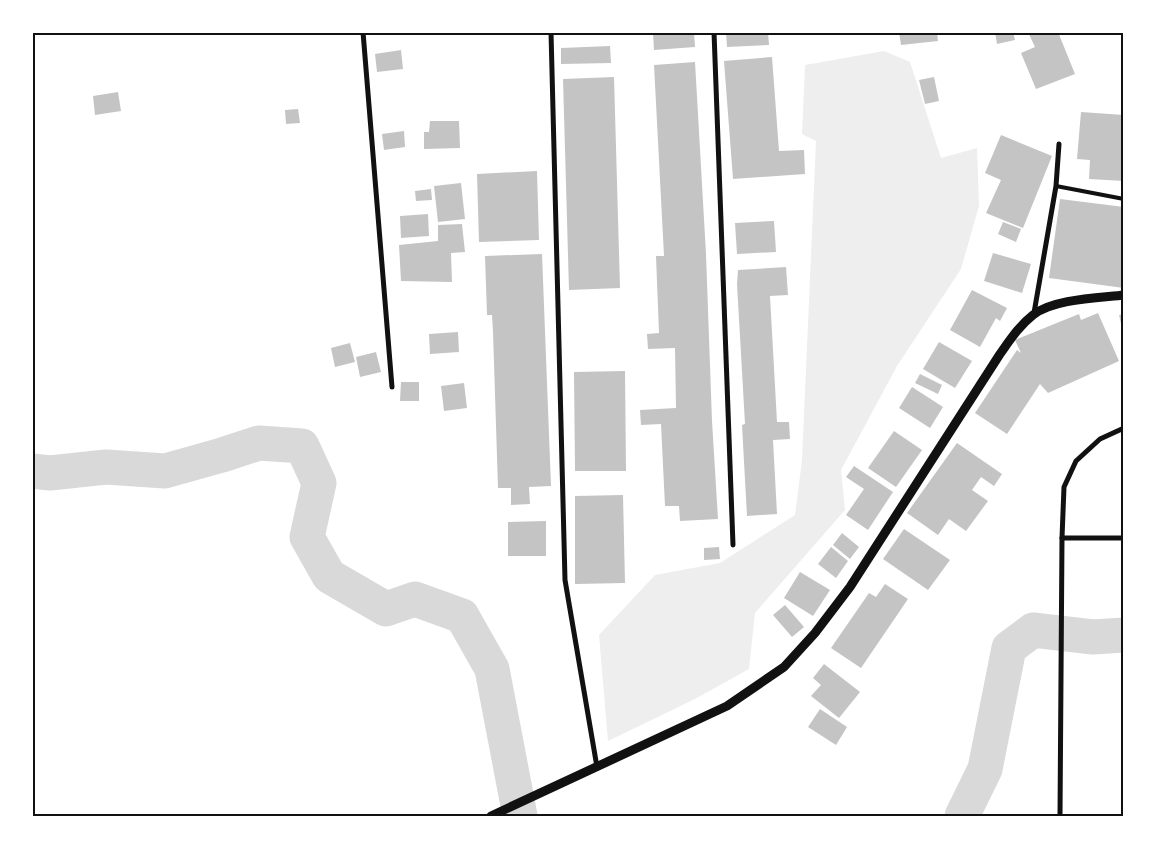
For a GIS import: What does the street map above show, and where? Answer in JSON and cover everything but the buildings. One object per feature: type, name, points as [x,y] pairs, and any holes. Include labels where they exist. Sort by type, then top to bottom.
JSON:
[{"type":"street","points":[[363,32],[392,387]]},
{"type":"street","points":[[551,32],[565,580],[597,768]]},
{"type":"street","points":[[714,32],[733,545]]},
{"type":"street","points":[[1034,314],[1056,186],[1059,144]]},
{"type":"street","points":[[492,816],[726,706],[784,667],[850,588],[1000,354],[1019,328],[1034,314],[1061,303],[1124,295]]},
{"type":"street","points":[[1060,816],[1064,487],[1076,461],[1100,439],[1124,428]]},
{"type":"street","points":[[1062,538],[1124,538]]},
{"type":"lane","points":[[1056,186],[1124,198]]},
{"type":"shaded area","points":[[884,51],[910,62],[941,158],[977,148],[979,206],[961,269],[897,366],[841,470],[845,510],[755,613],[749,669],[695,699],[608,741],[599,635],[655,575],[720,563],[795,515],[802,460],[816,141],[802,134],[805,65]]},
{"type":"waterway","points":[[32,471],[50,473],[106,467],[165,471],[259,443],[302,446],[319,483],[307,537],[329,576],[386,609],[415,599],[462,616],[492,669],[520,816]]},
{"type":"waterway","points":[[962,816],[985,769],[1009,648],[1033,630],[1093,637],[1124,635]]}]
